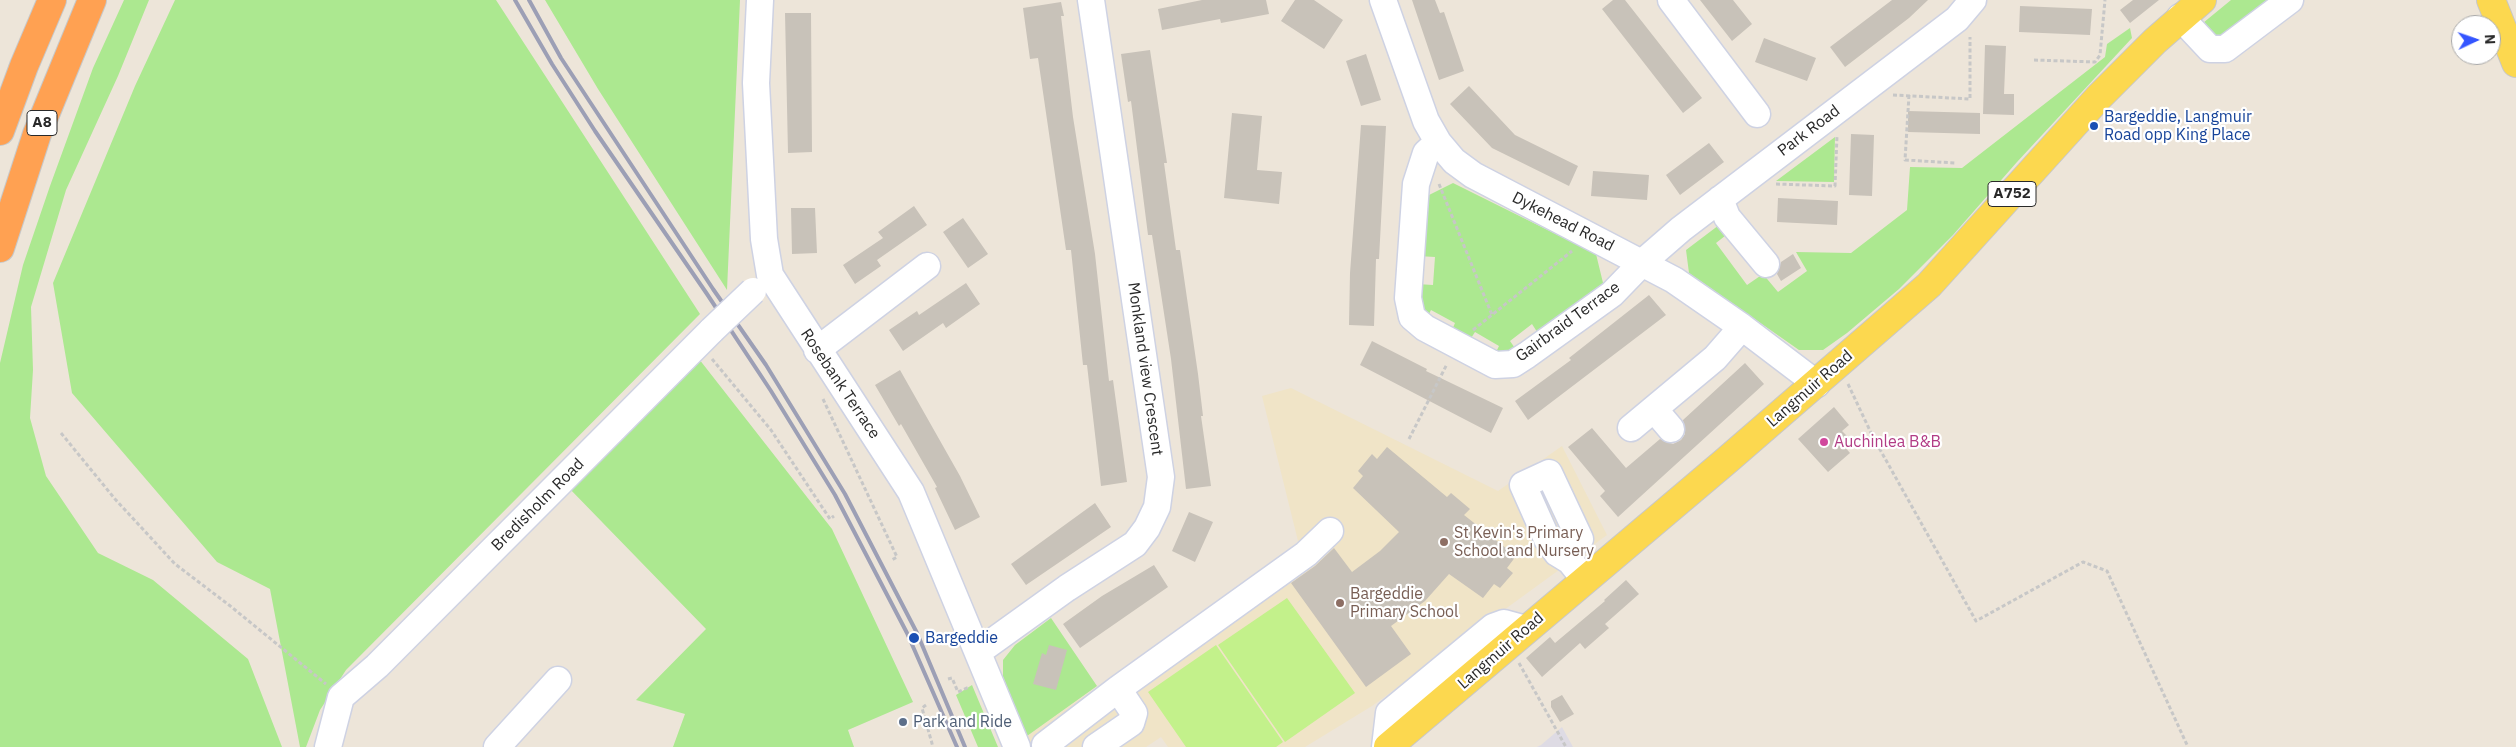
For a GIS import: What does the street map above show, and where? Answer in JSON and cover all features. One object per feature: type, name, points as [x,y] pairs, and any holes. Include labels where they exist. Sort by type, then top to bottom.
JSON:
[{"type":"highway","name":"A8","points":[[0,131],[24,66],[52,0]]},
{"type":"highway","name":"A8","points":[[0,248],[37,134],[92,0]]},
{"type":"main road","name":"Langmuir Road","points":[[1386,747],[1817,384],[1929,285],[2099,97],[2180,18],[2202,0]]},
{"type":"main road","points":[[2491,0],[2516,63]]},
{"type":"street","name":"Rosebank Terrace","points":[[760,0],[756,83],[764,239],[761,283],[817,350],[849,395],[911,492],[1017,747]]},
{"type":"street","name":"Monkland view Crescent","points":[[978,652],[1067,588],[1135,544],[1148,528],[1157,508],[1161,477],[1092,0]]},
{"type":"street","name":"Dykehead Road","points":[[1382,0],[1426,121],[1432,147],[1473,175],[1643,262],[1674,280],[1742,327],[1817,384]]},
{"type":"street","points":[[1671,0],[1757,114]]},
{"type":"street","points":[[2180,18],[2210,49],[2225,49],[2290,0]]},
{"type":"street","name":"Park Road","points":[[1643,262],[1760,168],[1957,19],[1969,4]]},
{"type":"street","name":"Gairbraid Terrace","points":[[1432,147],[1416,184],[1408,298],[1412,317],[1425,328],[1456,345],[1495,365],[1512,364],[1612,294],[1643,262]]},
{"type":"street","points":[[1720,199],[1727,218],[1766,264]]},
{"type":"street","points":[[817,350],[927,266]]},
{"type":"street","name":"Bredisholm Road","points":[[341,697],[377,666],[761,283]]},
{"type":"street","points":[[1631,428],[1715,358],[1742,327]]},
{"type":"street","points":[[1654,409],[1671,429]]},
{"type":"street","points":[[1045,746],[1118,689],[1306,554],[1330,530]]},
{"type":"street","points":[[1557,553],[1570,562],[1586,580]]},
{"type":"street","points":[[497,747],[558,680]]},
{"type":"street","points":[[1096,747],[1131,723],[1134,713],[1118,689]]},
{"type":"street","points":[[328,747],[341,697]]},
{"type":"path","points":[[2034,60],[2095,62],[2100,55],[2105,0]]},
{"type":"path","points":[[1878,79],[1890,94],[1970,99],[1969,4]]},
{"type":"path","points":[[1909,95],[1905,160],[1956,163]]},
{"type":"path","points":[[1760,168],[1774,184],[1835,186],[1838,136],[1826,119]]},
{"type":"path","points":[[1432,147],[1492,315]]},
{"type":"path","points":[[1409,439],[1456,345],[1590,236]]},
{"type":"path","points":[[706,337],[830,519],[834,516]]},
{"type":"path","points":[[1844,376],[1873,437],[1976,621],[2083,562],[2107,571],[2188,747]]},
{"type":"path","points":[[819,391],[897,557],[892,560]]},
{"type":"path","points":[[61,433],[115,499],[175,564],[229,605],[341,697]]},
{"type":"path","points":[[1517,637],[1566,747]]},
{"type":"path","points":[[948,679],[952,678],[958,692],[972,686]]},
{"type":"path","points":[[926,705],[922,708],[932,747]]},
{"type":"shaded area","points":[[1291,388],[1498,491],[1562,446],[1607,535],[1372,706],[1305,747],[1168,747],[1161,737],[1146,747],[1032,747],[1027,736],[1299,545],[1262,396]]},
{"type":"shaded area","points":[[1562,727],[1573,747],[1537,747],[1541,745]]},
{"type":"green space","points":[[124,0],[149,0],[118,76],[66,190],[31,307],[33,370],[30,418],[46,476],[98,553],[153,580],[248,659],[282,747],[0,747],[0,363],[23,265],[93,68]]},
{"type":"green space","points":[[175,0],[496,0],[700,314],[346,670],[320,710],[306,747],[300,747],[270,589],[217,562],[72,393],[53,283],[135,86]]},
{"type":"green space","points":[[545,0],[740,0],[727,290],[598,89]]},
{"type":"green space","points":[[2231,0],[2277,0],[2225,38],[2208,37],[2203,23]]},
{"type":"green space","points":[[2130,28],[2132,38],[2017,162],[1953,235],[1899,289],[1847,333],[1823,350],[1799,350],[1689,273],[1686,250],[1723,222],[1730,232],[1716,243],[1747,285],[1763,274],[1778,292],[1807,271],[1796,252],[1851,253],[1907,210],[1910,167],[1962,168],[2105,57],[2107,44]]},
{"type":"green space","points":[[1835,137],[1834,182],[1776,181]]},
{"type":"green space","points":[[1453,183],[1596,254],[1604,287],[1541,338],[1532,324],[1510,341],[1519,354],[1493,358],[1499,346],[1475,332],[1466,346],[1449,337],[1455,323],[1431,310],[1424,324],[1417,284],[1433,285],[1435,257],[1418,256],[1423,198]]},
{"type":"green space","points":[[699,359],[832,529],[913,702],[848,730],[854,747],[673,747],[685,714],[636,700],[706,629],[568,487]]},
{"type":"green space","points":[[1287,598],[1355,693],[1285,742],[1218,645]]},
{"type":"green space","points":[[1051,618],[1097,686],[1027,736],[1003,677],[1003,660],[1015,645]]},
{"type":"green space","points":[[1216,645],[1283,742],[1276,747],[1186,747],[1148,692]]},
{"type":"green space","points":[[972,685],[998,747],[978,747],[956,695]]},
{"type":"building","points":[[1202,0],[1266,0],[1269,14],[1221,23],[1220,19],[1162,30],[1158,9]]},
{"type":"building","points":[[1295,0],[1314,0],[1343,20],[1324,49],[1281,21]]},
{"type":"building","points":[[1412,0],[1435,0],[1440,13],[1444,12],[1464,71],[1439,80]]},
{"type":"building","points":[[1613,0],[1625,0],[1702,98],[1683,113],[1602,9]]},
{"type":"building","points":[[1700,0],[1733,0],[1752,24],[1732,41]]},
{"type":"building","points":[[1892,0],[1928,0],[1909,18],[1845,67],[1830,47]]},
{"type":"building","points":[[2133,0],[2159,0],[2130,23],[2120,10]]},
{"type":"building","points":[[1061,2],[1064,16],[1061,16],[1073,117],[1095,254],[1109,381],[1113,380],[1127,482],[1101,486],[1087,365],[1083,365],[1071,250],[1066,250],[1038,58],[1030,59],[1023,8]]},
{"type":"building","points":[[2020,6],[2092,9],[2090,35],[2019,32]]},
{"type":"building","points":[[785,13],[811,13],[812,152],[788,153]]},
{"type":"building","points":[[1764,38],[1816,58],[1807,81],[1755,62]]},
{"type":"building","points":[[1985,45],[2006,46],[2004,94],[2014,94],[2014,115],[1983,114]]},
{"type":"building","points":[[1150,50],[1167,163],[1164,163],[1176,250],[1180,250],[1198,374],[1203,416],[1201,416],[1211,486],[1186,489],[1171,359],[1152,235],[1148,235],[1131,101],[1128,102],[1121,54]]},
{"type":"building","points":[[1366,54],[1381,100],[1361,106],[1346,61]]},
{"type":"building","points":[[1469,86],[1515,135],[1578,166],[1569,186],[1492,148],[1450,104]]},
{"type":"building","points":[[1908,111],[1980,113],[1980,134],[1908,132]]},
{"type":"building","points":[[1232,113],[1262,116],[1257,170],[1282,172],[1279,204],[1224,198]]},
{"type":"building","points":[[1361,125],[1386,126],[1379,259],[1376,259],[1374,326],[1349,325],[1350,273]]},
{"type":"building","points":[[1851,134],[1874,135],[1872,196],[1849,195]]},
{"type":"building","points":[[1709,143],[1724,162],[1680,195],[1666,175]]},
{"type":"building","points":[[1593,171],[1649,175],[1647,200],[1591,196]]},
{"type":"building","points":[[1778,198],[1838,201],[1837,225],[1777,222]]},
{"type":"building","points":[[914,206],[927,225],[877,260],[881,266],[855,284],[843,265],[883,238],[878,232]]},
{"type":"building","points":[[791,208],[815,208],[817,253],[792,254]]},
{"type":"building","points":[[963,218],[988,254],[968,268],[943,232]]},
{"type":"building","points":[[1793,254],[1801,268],[1781,281],[1777,274],[1781,262]]},
{"type":"building","points":[[966,283],[980,304],[946,328],[943,323],[903,351],[889,330],[917,311],[919,315]]},
{"type":"building","points":[[1649,295],[1666,315],[1528,420],[1515,401],[1571,360],[1569,358]]},
{"type":"building","points":[[1372,341],[1427,369],[1426,371],[1503,408],[1491,433],[1360,365]]},
{"type":"building","points":[[1745,363],[1764,384],[1618,517],[1600,496],[1605,491],[1568,447],[1592,428],[1626,468],[1660,439],[1673,444],[1681,440],[1685,434],[1683,420]]},
{"type":"building","points":[[900,370],[960,476],[980,517],[955,530],[935,488],[937,487],[901,424],[899,426],[875,385]]},
{"type":"building","name":"Auchinlea B&B","points":[[1834,407],[1849,425],[1842,431],[1850,439],[1843,445],[1850,453],[1828,472],[1798,439]]},
{"type":"building","name":"St Kevin's Primary School and Nursery","points":[[1387,447],[1447,497],[1451,493],[1470,509],[1464,515],[1516,556],[1507,568],[1513,573],[1500,588],[1494,584],[1483,598],[1449,574],[1425,601],[1391,626],[1411,654],[1366,687],[1291,583],[1315,566],[1334,548],[1352,572],[1380,551],[1399,532],[1353,488],[1363,476],[1358,471],[1372,454],[1377,459]]},
{"type":"building","points":[[1095,503],[1111,527],[1026,585],[1011,564]]},
{"type":"building","points":[[1189,512],[1213,522],[1195,562],[1172,551]]},
{"type":"building","points":[[1154,565],[1168,587],[1080,648],[1063,624],[1102,596]]},
{"type":"building","points":[[1626,580],[1639,594],[1605,624],[1609,628],[1585,649],[1580,643],[1542,677],[1526,658],[1550,637],[1555,643],[1605,601]]},
{"type":"building","points":[[1049,645],[1067,650],[1056,690],[1033,684],[1042,653],[1046,655]]},
{"type":"building","points":[[1562,695],[1574,714],[1560,722],[1551,707],[1551,701]]},
{"type":"railway","points":[[515,0],[552,64],[595,131],[771,391],[835,495],[907,633],[957,747]]},
{"type":"railway","points":[[529,0],[561,58],[713,289],[766,365],[845,494],[917,633],[965,747]]},
{"type":"place","name":"Bargeddie, Langmuir Road opp King Place","points":[[2094,126]]},
{"type":"place","name":"Auchinlea B&B","points":[[1824,442]]},
{"type":"place","name":"St Kevin's Primary School and Nursery","points":[[1444,542]]},
{"type":"place","name":"Bargeddie Primary School","points":[[1340,603]]},
{"type":"place","name":"Bargeddie","points":[[914,638]]},
{"type":"place","name":"Park and Ride","points":[[903,722]]}]
